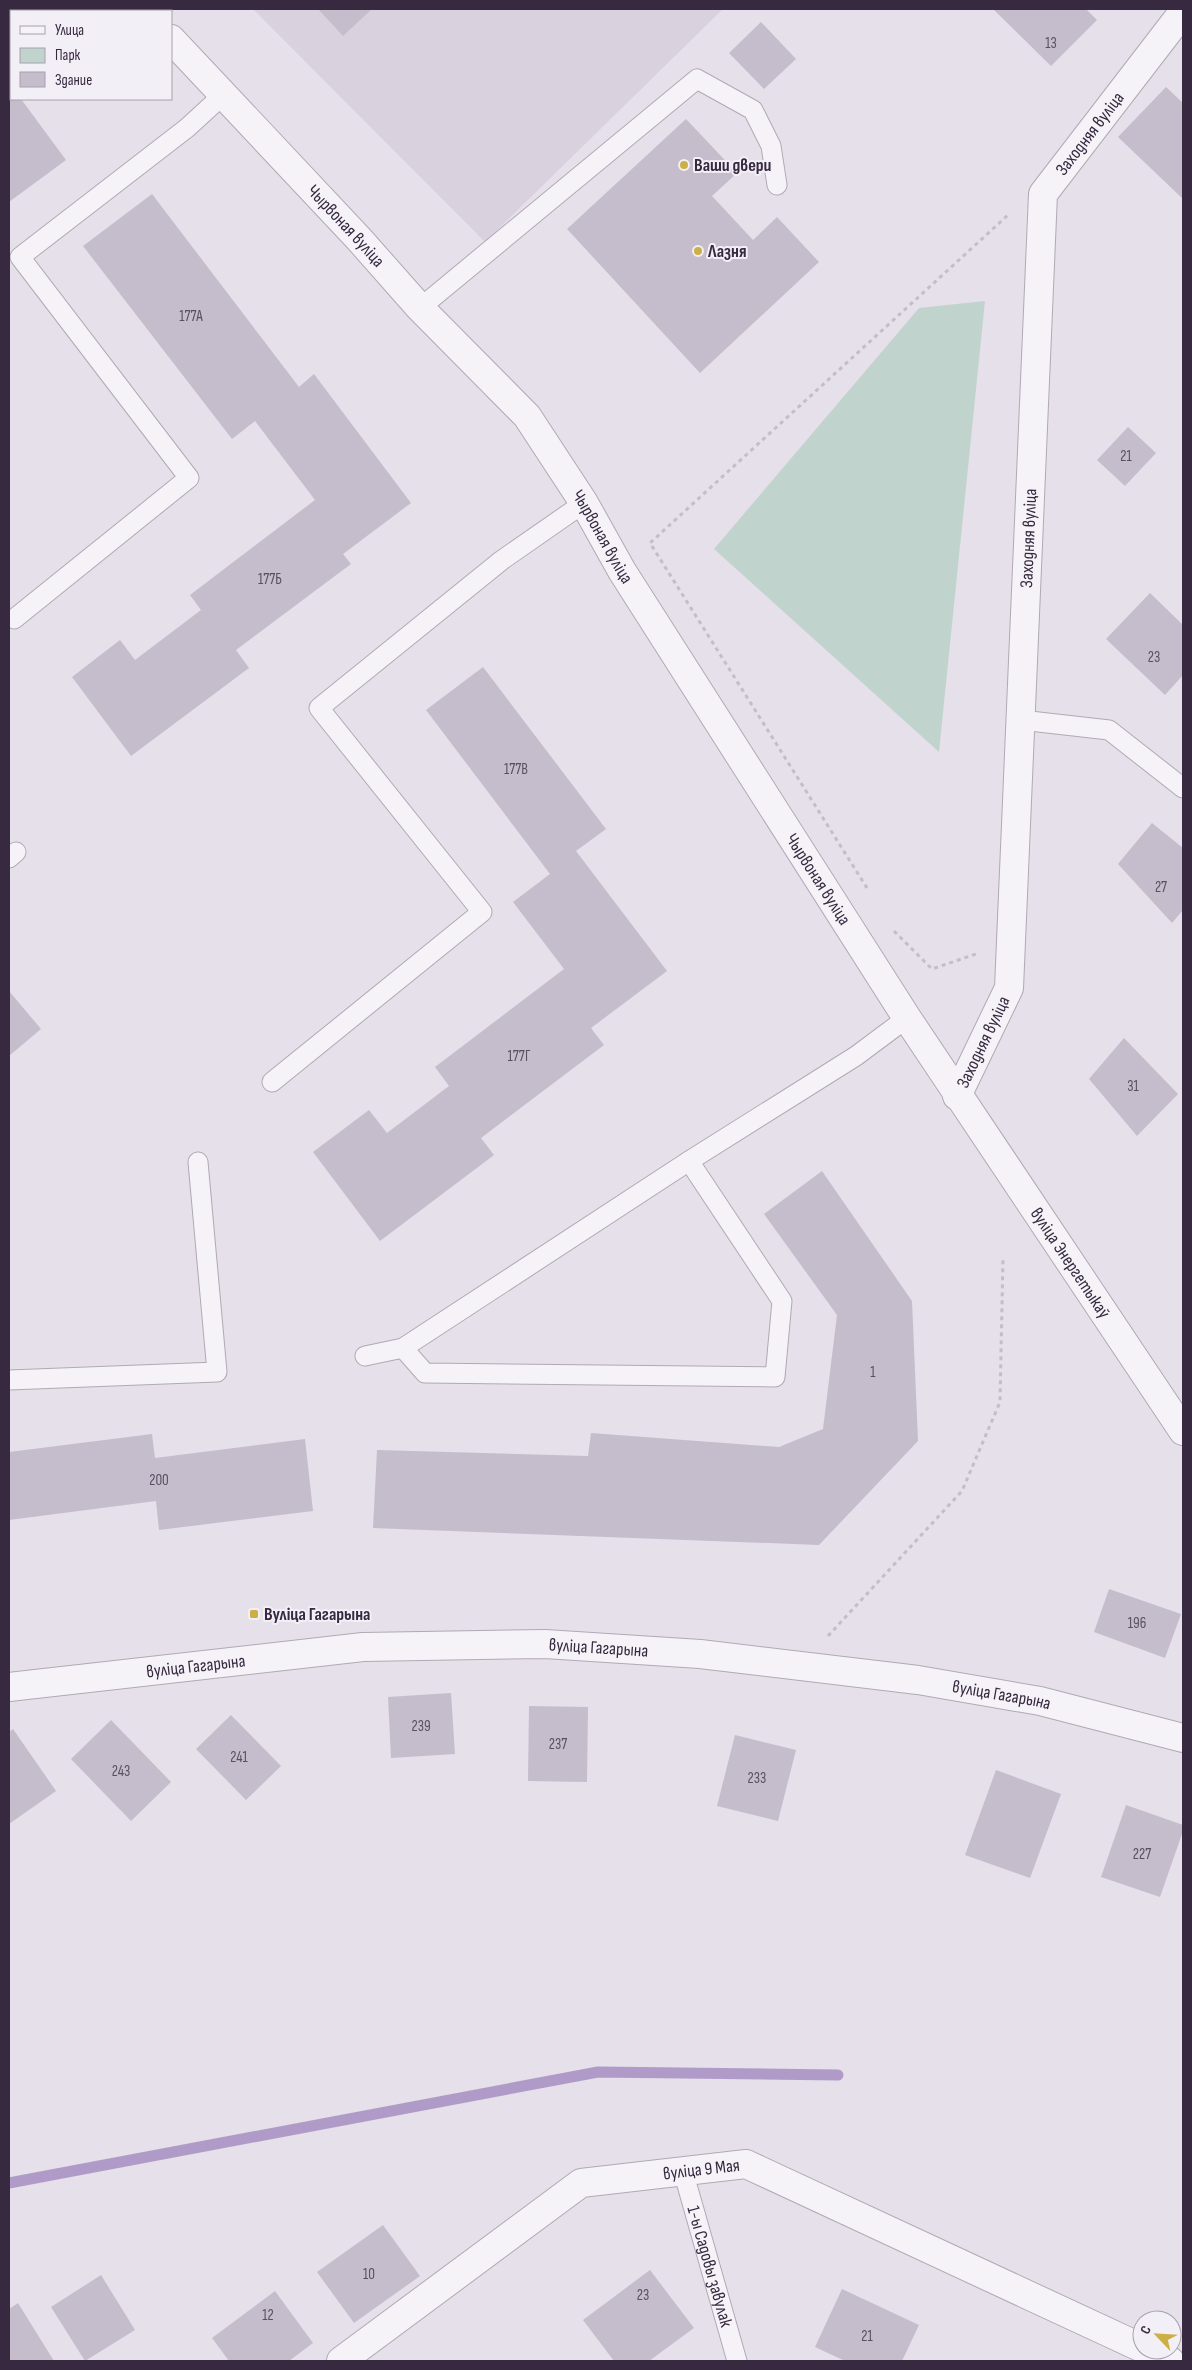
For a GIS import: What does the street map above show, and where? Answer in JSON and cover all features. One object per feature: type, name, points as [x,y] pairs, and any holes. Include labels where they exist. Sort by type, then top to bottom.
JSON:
[{"type":"street","name":"Заходняя вуліца","points":[[957,1096],[1009,988],[1043,194],[1181,13]]},
{"type":"street","name":"Чырвоная вуліца","points":[[172,40],[359,239],[420,308],[526,416],[584,503],[622,571],[957,1096]]},
{"type":"street","name":"вуліца Энергетыкаў","points":[[957,1096],[1183,1431]]},
{"type":"street","name":"вуліца Гагарына","points":[[9,1687],[362,1647],[545,1644],[700,1654],[918,1680],[1040,1702],[1183,1738]]},
{"type":"street","name":"вуліца 9 Мая","points":[[341,2361],[581,2183],[746,2164],[1132,2343]]},
{"type":"lane","points":[[420,308],[697,79],[753,110],[771,146],[777,185]]},
{"type":"lane","points":[[14,619],[189,478],[14,254],[187,128],[223,95]]},
{"type":"lane","points":[[272,1082],[482,912],[319,708],[502,560],[584,503]]},
{"type":"lane","points":[[1021,720],[1109,730],[1183,788]]},
{"type":"lane","points":[[365,1356],[403,1348],[689,1161],[856,1056],[907,1018]]},
{"type":"lane","points":[[403,1348],[425,1373],[775,1376],[782,1301],[689,1161]]},
{"type":"lane","points":[[9,1380],[216,1372],[198,1162]]},
{"type":"lane","name":"1-ы Садовы завулак","points":[[683,2171],[737,2361]]},
{"type":"path","points":[[868,890],[650,543],[1008,215],[1043,194]]},
{"type":"path","points":[[1008,215],[1008,225]]},
{"type":"path","points":[[889,924],[894,932],[932,969],[976,955],[976,945]]},
{"type":"path","points":[[800,1665],[962,1491],[1000,1402],[1003,1257]]},
{"type":"shaded area","points":[[253,9],[723,9],[485,242]]},
{"type":"green space","points":[[985,301],[939,752],[714,549],[919,308]]},
{"type":"building","points":[[318,9],[372,9],[343,36]]},
{"type":"building","points":[[993,9],[1086,9],[1097,20],[1051,66]]},
{"type":"building","points":[[761,22],[796,59],[764,89],[729,53]]},
{"type":"building","points":[[9,82],[10,100],[22,100],[66,160],[9,202]]},
{"type":"building","points":[[1166,87],[1183,103],[1183,199],[1118,137]]},
{"type":"building","name":"Лазня","points":[[686,119],[737,173],[712,196],[753,240],[777,217],[819,262],[700,373],[567,229]]},
{"type":"building","points":[[152,194],[299,387],[314,374],[411,503],[343,554],[351,564],[236,650],[249,668],[131,756],[72,677],[120,640],[135,660],[201,610],[190,595],[315,500],[255,421],[232,439],[83,246]]},
{"type":"building","points":[[1128,427],[1156,453],[1125,486],[1097,460]]},
{"type":"building","points":[[1150,593],[1183,625],[1183,675],[1165,695],[1106,639]]},
{"type":"building","points":[[483,667],[606,829],[576,851],[667,971],[591,1028],[604,1045],[481,1138],[494,1155],[380,1241],[313,1152],[369,1110],[387,1133],[449,1086],[435,1067],[564,969],[513,902],[550,874],[426,710]]},
{"type":"building","points":[[1152,823],[1183,848],[1183,910],[1172,923],[1118,864]]},
{"type":"building","points":[[9,991],[41,1029],[9,1056]]},
{"type":"building","points":[[1124,1038],[1178,1094],[1137,1136],[1089,1079]]},
{"type":"building","points":[[822,1171],[912,1301],[918,1441],[819,1545],[373,1528],[377,1450],[588,1456],[591,1433],[779,1447],[823,1429],[837,1315],[764,1214]]},
{"type":"building","points":[[152,1434],[155,1458],[305,1439],[313,1511],[159,1530],[156,1501],[9,1520],[9,1452]]},
{"type":"building","points":[[1109,1589],[1181,1614],[1165,1658],[1094,1632]]},
{"type":"building","points":[[451,1693],[455,1754],[391,1758],[388,1697]]},
{"type":"building","points":[[529,1706],[588,1707],[587,1782],[528,1781]]},
{"type":"building","points":[[231,1715],[281,1766],[246,1800],[196,1749]]},
{"type":"building","points":[[111,1720],[171,1782],[131,1821],[71,1759]]},
{"type":"building","points":[[13,1729],[56,1791],[9,1824],[9,1732]]},
{"type":"building","points":[[735,1735],[796,1750],[778,1821],[717,1806]]},
{"type":"building","points":[[996,1770],[1061,1794],[1030,1878],[965,1855]]},
{"type":"building","points":[[1126,1805],[1183,1825],[1183,1831],[1160,1897],[1101,1877]]},
{"type":"building","points":[[383,2225],[420,2276],[354,2323],[317,2272]]},
{"type":"building","points":[[650,2270],[694,2328],[649,2361],[614,2361],[583,2320]]},
{"type":"building","points":[[101,2275],[135,2330],[85,2361],[51,2307]]},
{"type":"building","points":[[842,2289],[919,2325],[902,2361],[845,2361],[815,2347]]},
{"type":"building","points":[[275,2291],[313,2343],[289,2361],[229,2361],[212,2338]]},
{"type":"building","points":[[18,2303],[54,2361],[9,2361],[9,2309]]},
{"type":"waterway","points":[[9,2183],[598,2072],[838,2075]]},
{"type":"place","name":"Ваши двери","points":[[684,165]]},
{"type":"place","name":"Лазня","points":[[698,251]]},
{"type":"place","name":"Вуліца Гагарына","points":[[254,1614]]}]
